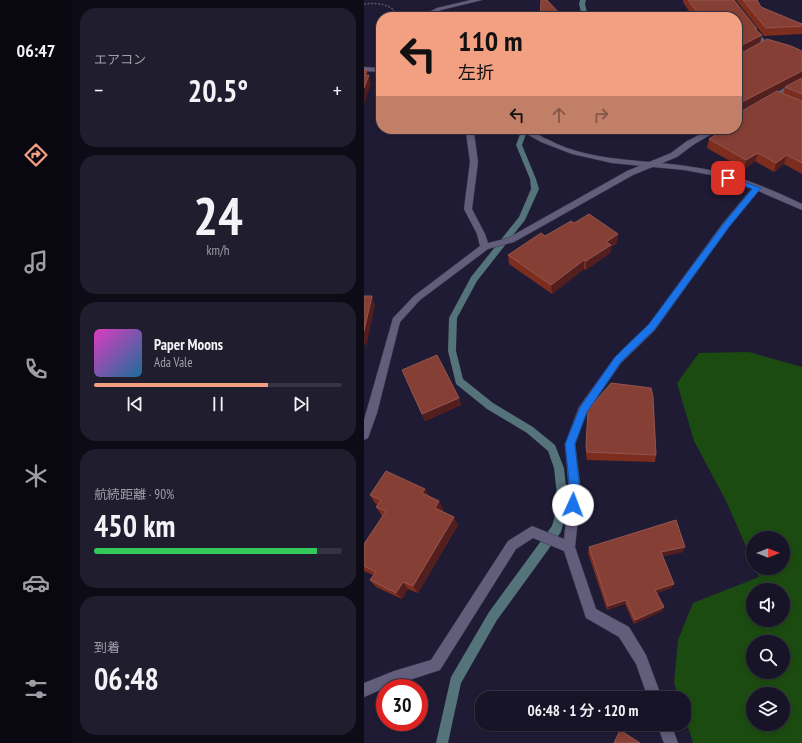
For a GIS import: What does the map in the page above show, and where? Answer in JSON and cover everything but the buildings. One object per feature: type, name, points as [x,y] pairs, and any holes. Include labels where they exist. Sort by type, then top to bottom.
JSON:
[{"type":"street","points":[[433,12],[439,9],[479,0]]},
{"type":"street","points":[[750,25],[765,44],[802,55]]},
{"type":"street","points":[[364,69],[376,70]]},
{"type":"street","points":[[761,103],[802,80]]},
{"type":"street","points":[[470,134],[474,162],[468,209],[481,234],[485,247]]},
{"type":"street","points":[[531,134],[546,142],[582,155],[700,171],[742,182],[802,207]]},
{"type":"street","points":[[364,435],[374,406],[396,321],[417,298],[485,247],[511,240],[630,172],[655,164],[674,155],[690,143],[707,134]]},
{"type":"street","points":[[652,691],[641,660],[624,632],[592,613],[569,547],[575,491],[570,444],[583,410],[618,360],[652,327],[726,225],[751,194],[758,188]]},
{"type":"street","points":[[364,690],[394,678],[435,665],[512,545],[532,532],[569,547]]},
{"type":"street","points":[[667,731],[671,743]]},
{"type":"path","points":[[364,4],[383,4],[390,6],[394,10],[393,12]]},
{"type":"green space","points":[[749,352],[802,367],[802,743],[693,743],[689,731],[691,731],[691,691],[677,691],[674,683],[678,640],[693,603],[759,577],[758,575],[790,575],[790,531],[746,531],[746,546],[726,501],[694,441],[677,383],[699,353]]},
{"type":"waterway","points":[[583,0],[582,4],[584,12]]},
{"type":"waterway","points":[[442,743],[455,681],[493,616],[557,528],[563,505],[559,468],[552,448],[530,430],[490,406],[459,381],[452,351],[453,318],[474,279],[522,218],[535,189],[533,179],[519,145],[523,134]]},
{"type":"route","points":[[573,505],[575,491],[570,444],[583,410],[618,360],[652,327],[698,266],[726,225],[751,194],[758,188],[728,178]]}]
